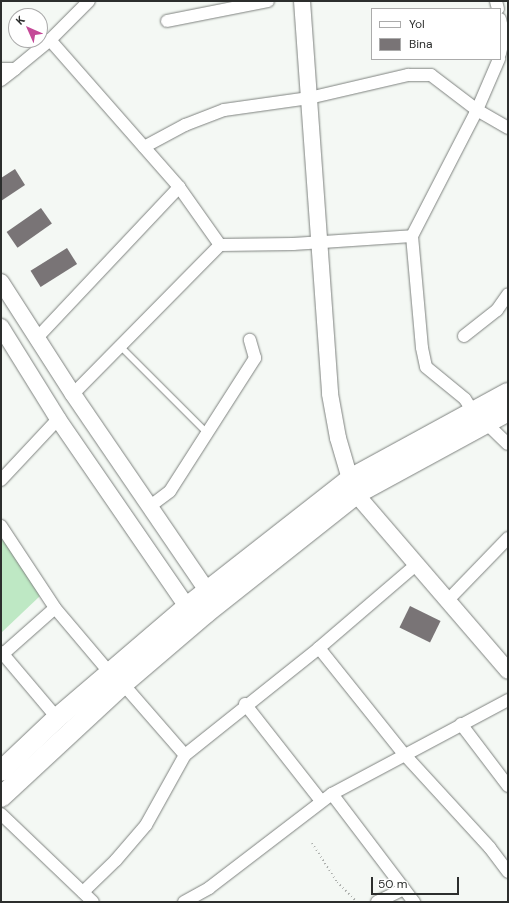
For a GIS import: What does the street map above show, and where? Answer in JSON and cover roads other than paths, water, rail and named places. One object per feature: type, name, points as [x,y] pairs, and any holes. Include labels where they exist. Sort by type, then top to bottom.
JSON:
[{"type":"main road","points":[[1,797],[187,607],[353,486],[479,418],[508,393]]},
{"type":"main road","points":[[479,418],[508,411]]},
{"type":"main road","points":[[1,772],[57,718],[206,614],[353,486]]},
{"type":"street","points":[[1,80],[50,40],[89,1]]},
{"type":"street","points":[[167,21],[268,1]]},
{"type":"street","points":[[302,1],[330,394],[338,438],[353,486],[416,565],[508,670]]},
{"type":"street","points":[[501,22],[506,37],[501,51]]},
{"type":"street","points":[[50,40],[180,187],[220,245]]},
{"type":"street","points":[[499,60],[476,110],[412,236],[422,348],[426,367],[465,399],[479,418],[508,444]]},
{"type":"street","points":[[1,68],[15,69]]},
{"type":"street","points":[[144,147],[185,125],[224,110],[309,98],[408,75],[431,75],[476,110],[508,128]]},
{"type":"street","points":[[36,339],[180,187]]},
{"type":"street","points":[[73,394],[220,245],[319,243],[412,236]]},
{"type":"street","points":[[1,282],[36,339],[208,592]]},
{"type":"street","points":[[464,336],[497,310],[508,294]]},
{"type":"street","points":[[2,332],[58,419],[187,607]]},
{"type":"street","points":[[149,507],[170,491],[255,358],[250,340]]},
{"type":"street","points":[[1,480],[58,419]]},
{"type":"street","points":[[1,526],[55,608],[185,754]]},
{"type":"street","points":[[447,600],[508,538]]},
{"type":"street","points":[[83,892],[116,860],[146,825],[185,754],[246,704],[319,648],[416,565]]},
{"type":"street","points":[[55,608],[2,654],[57,718]]},
{"type":"street","points":[[319,648],[404,754],[490,848],[508,872]]},
{"type":"street","points":[[184,902],[209,888],[332,794],[404,754],[508,700]]},
{"type":"street","points":[[246,704],[321,801]]},
{"type":"street","points":[[461,724],[508,786]]},
{"type":"street","points":[[332,794],[414,902]]},
{"type":"street","points":[[1,814],[93,902]]},
{"type":"street","points":[[378,902],[404,889]]},
{"type":"lane","points":[[120,346],[207,434]]}]
